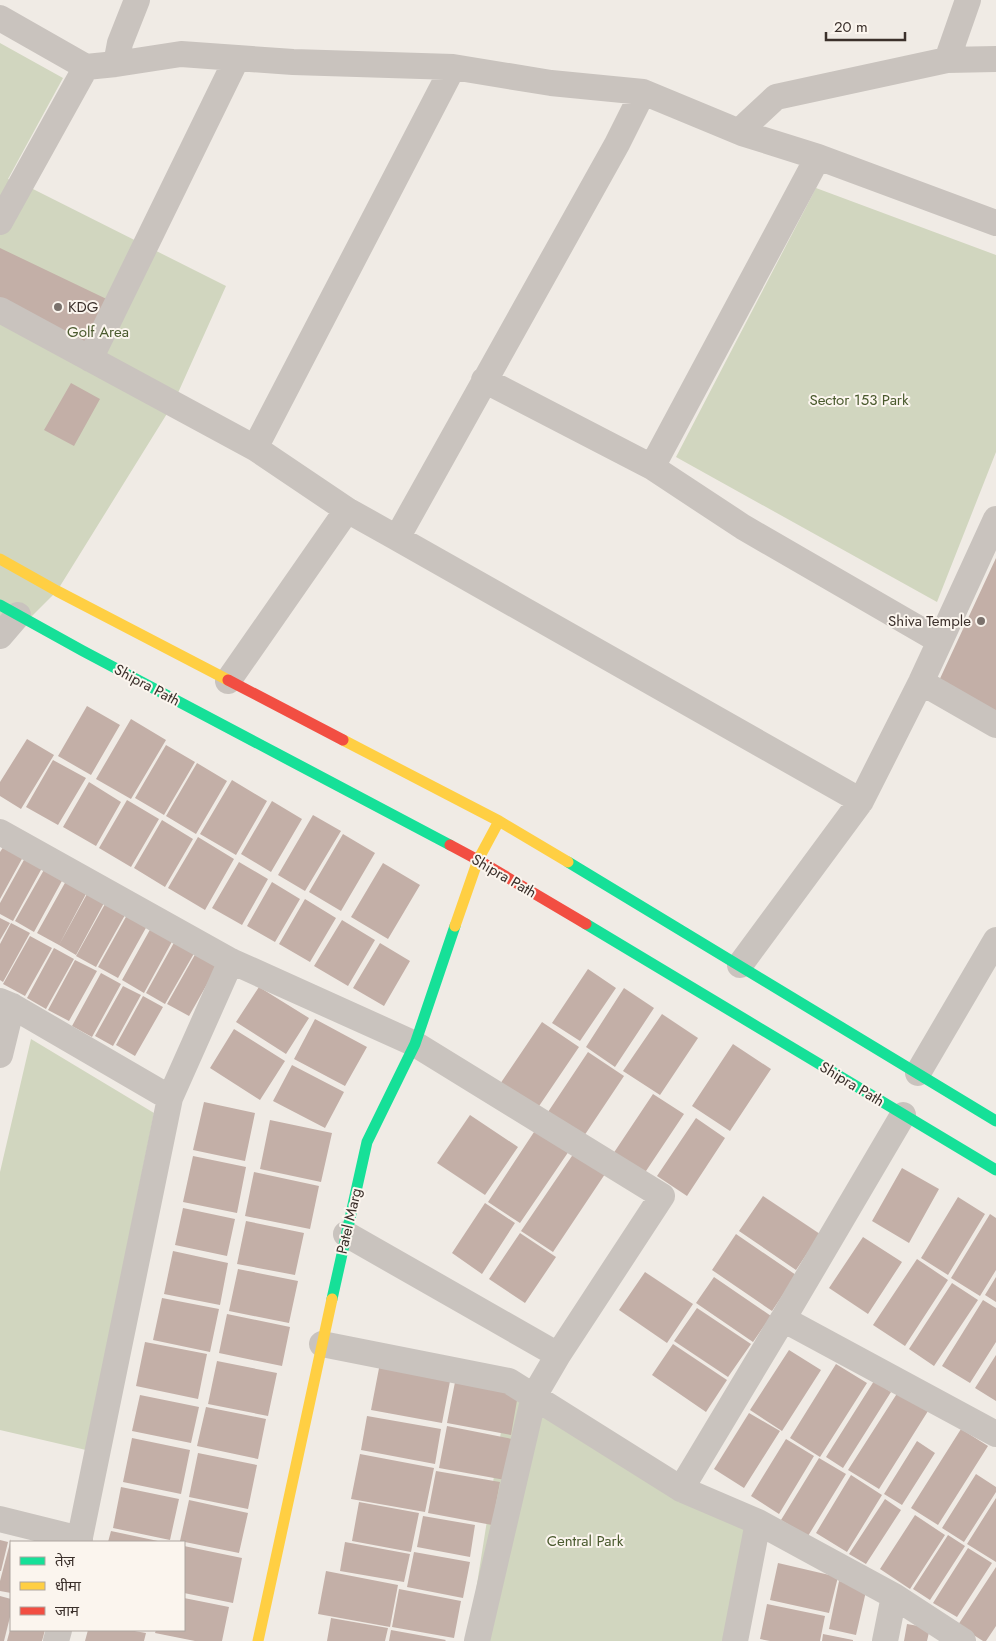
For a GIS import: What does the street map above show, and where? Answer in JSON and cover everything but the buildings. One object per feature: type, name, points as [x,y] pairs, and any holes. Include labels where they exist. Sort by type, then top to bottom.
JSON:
[{"type":"street","points":[[116,64],[120,43],[137,0]]},
{"type":"street","points":[[947,60],[968,0]]},
{"type":"street","points":[[0,18],[86,67],[181,54],[293,62],[453,67],[550,83],[643,92],[742,133],[818,157],[996,223]]},
{"type":"street","points":[[90,359],[237,58]]},
{"type":"street","points":[[742,133],[747,124],[776,97],[947,60],[996,60]]},
{"type":"street","points":[[0,222],[86,67]]},
{"type":"street","points":[[255,448],[453,67]]},
{"type":"street","points":[[398,538],[484,380],[617,144],[643,92]]},
{"type":"street","points":[[652,467],[818,157]]},
{"type":"street","points":[[0,310],[255,448],[347,510],[861,801]]},
{"type":"street","points":[[484,380],[652,467],[743,527],[940,641]]},
{"type":"street","points":[[228,681],[347,510]]},
{"type":"street","points":[[740,965],[861,801],[921,682],[996,519]]},
{"type":"street","points":[[0,559],[228,681],[499,821],[996,1121]]},
{"type":"street","points":[[0,636],[9,610]]},
{"type":"street","name":"Shipra Path","points":[[9,610],[478,860],[996,1170]]},
{"type":"street","points":[[921,682],[996,725]]},
{"type":"street","name":"Patel Marg","points":[[258,1641],[367,1142],[415,1044],[478,860],[499,821]]},
{"type":"street","points":[[0,832],[231,961],[415,1044],[662,1196],[558,1355],[534,1396],[477,1641]]},
{"type":"street","points":[[918,1073],[996,940]]},
{"type":"street","points":[[0,1519],[79,1540],[170,1098],[231,961]]},
{"type":"street","points":[[0,1055],[6,1004],[170,1098]]},
{"type":"street","points":[[681,1489],[903,1115]]},
{"type":"street","points":[[346,1234],[558,1355]]},
{"type":"street","points":[[783,1319],[996,1434]]},
{"type":"street","points":[[322,1344],[509,1381],[681,1489],[758,1522],[894,1596],[963,1641]]},
{"type":"street","points":[[735,1641],[758,1522]]},
{"type":"street","points":[[885,1641],[894,1596]]},
{"type":"green space","name":"Golf Area","points":[[0,43],[63,78],[8,179],[21,183],[226,286],[173,404],[57,591],[0,648]]},
{"type":"green space","name":"Sector 153 Park","points":[[816,188],[996,255],[996,452],[937,602],[676,457]]},
{"type":"green space","points":[[31,1039],[154,1113],[86,1450],[0,1430],[0,1172]]},
{"type":"green space","name":"Central Park","points":[[509,1381],[758,1522],[735,1641],[468,1641]]},
{"type":"traffic: fast","points":[[0,605],[83,651],[450,845]]},
{"type":"traffic: fast","points":[[568,862],[996,1121]]},
{"type":"traffic: fast","points":[[586,924],[996,1170]]},
{"type":"traffic: fast","points":[[332,1299],[367,1142],[415,1044],[455,926]]},
{"type":"traffic: slow","points":[[0,559],[57,591],[228,680]]},
{"type":"traffic: slow","points":[[343,740],[499,821],[568,862]]},
{"type":"traffic: slow","points":[[455,926],[478,860],[499,821]]},
{"type":"traffic: slow","points":[[258,1641],[332,1299]]},
{"type":"traffic: jam","points":[[228,680],[343,740]]},
{"type":"traffic: jam","points":[[450,845],[586,924]]},
{"type":"place","name":"KDG","points":[[58,307]]},
{"type":"place","name":"Shiva Temple","points":[[981,621]]}]
